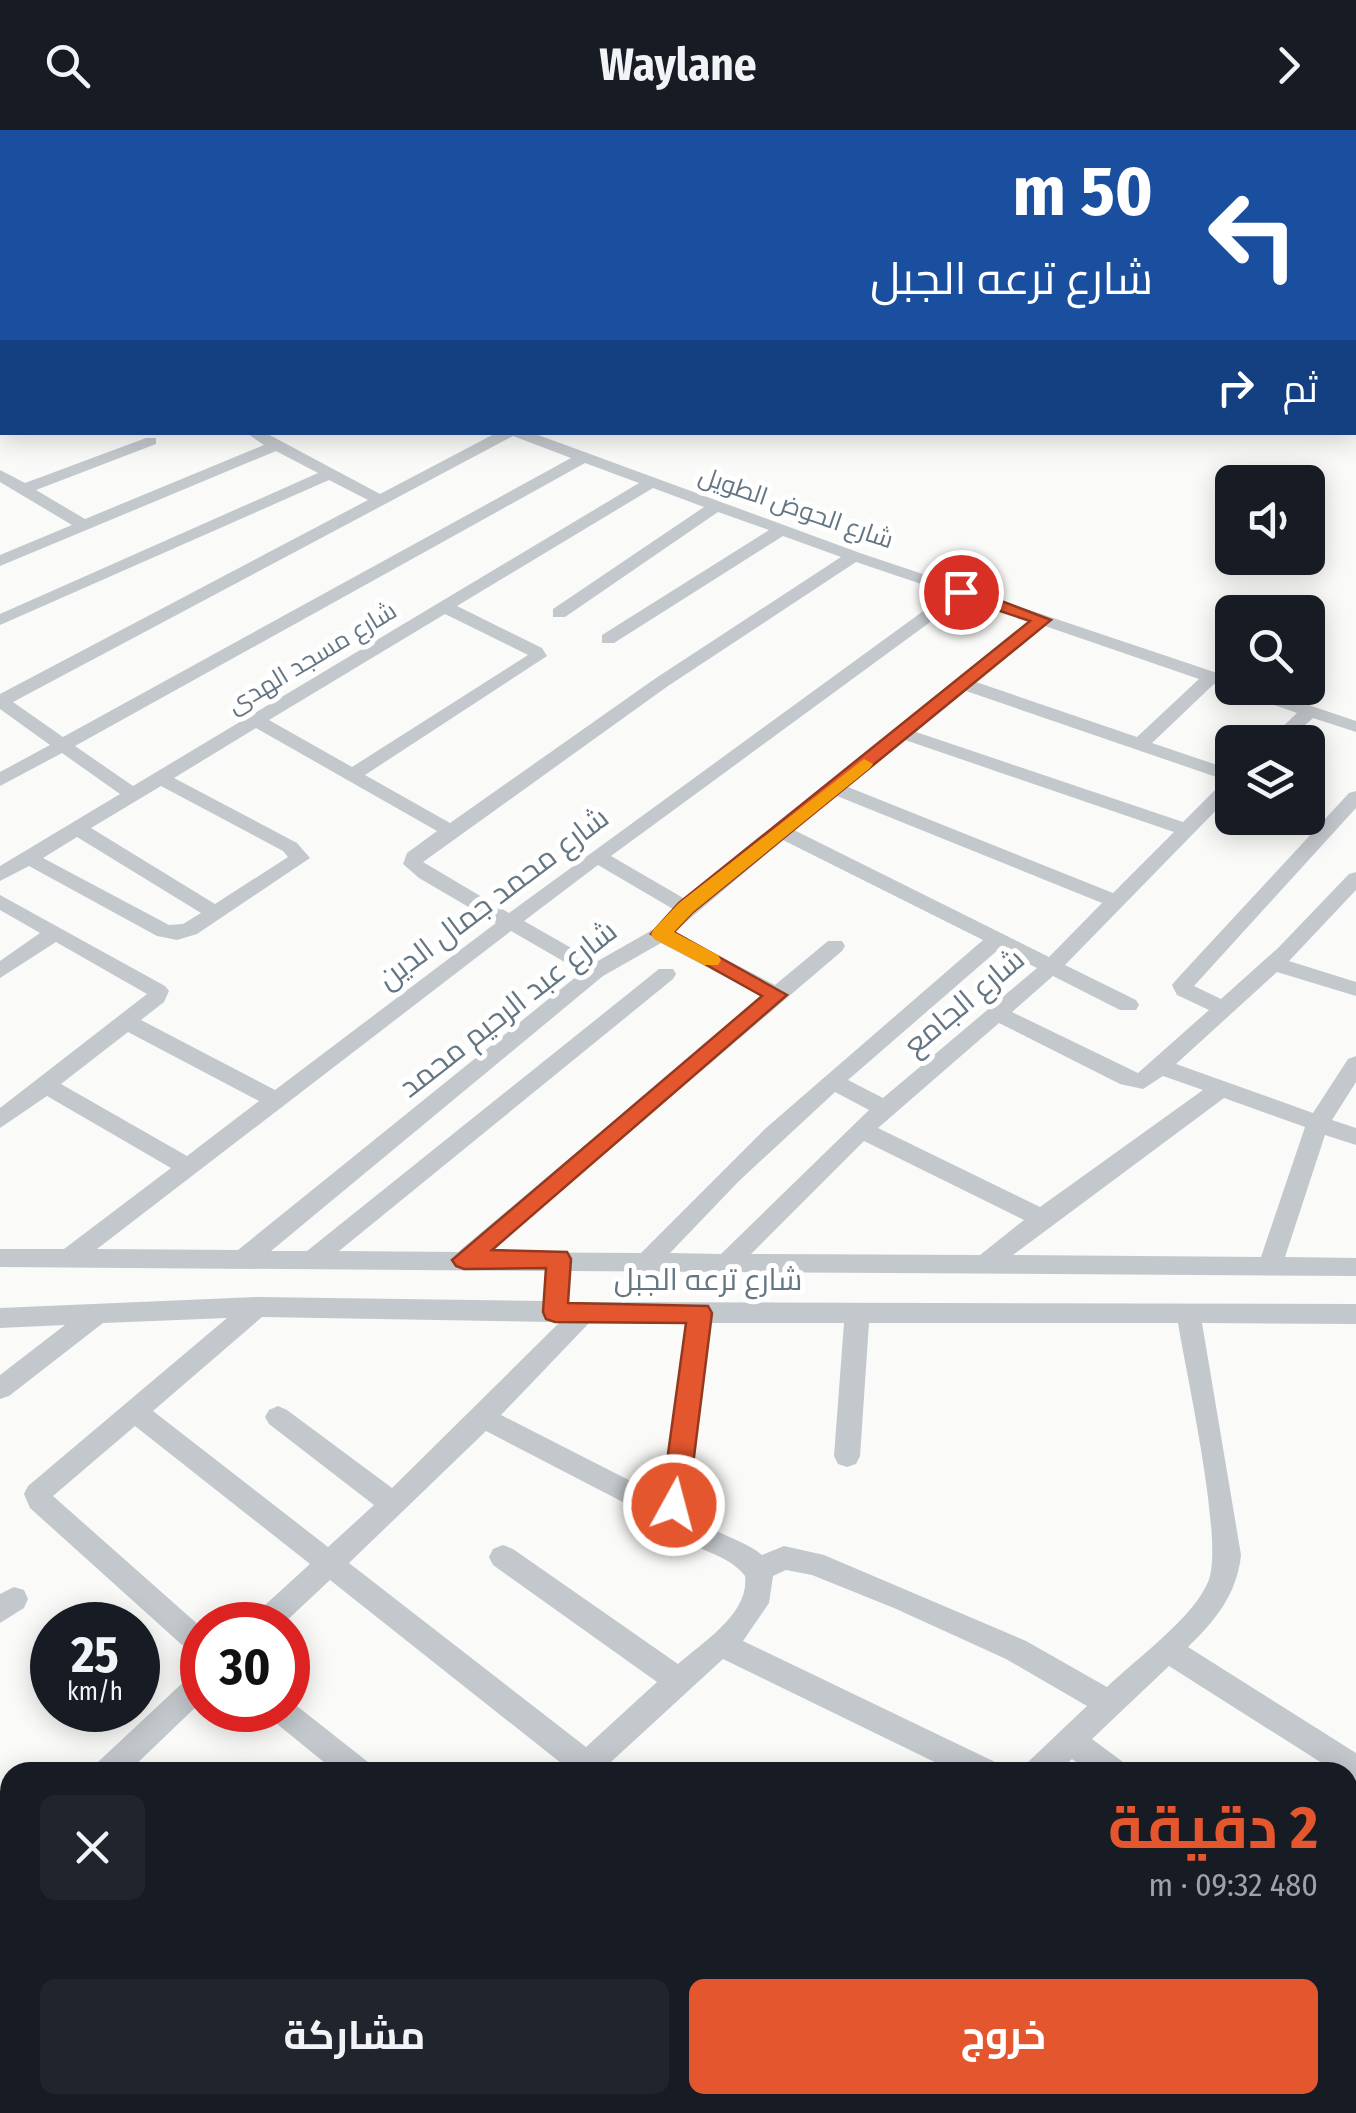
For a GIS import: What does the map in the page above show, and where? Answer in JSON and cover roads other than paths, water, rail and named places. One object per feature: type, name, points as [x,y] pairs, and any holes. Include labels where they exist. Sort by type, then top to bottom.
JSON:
[{"type":"street","points":[[258,435],[380,502]]},
{"type":"street","points":[[132,795],[0,701],[506,435]]},
{"type":"street","name":"شارع الحوض الطويل","points":[[520,435],[854,556],[1215,678]]},
{"type":"street","points":[[24,489],[150,440]]},
{"type":"street","points":[[0,560],[276,445]]},
{"type":"street","points":[[0,780],[582,458]]},
{"type":"street","points":[[0,620],[329,474]]},
{"type":"street","points":[[0,475],[83,525]]},
{"type":"street","name":"شارع مسجد الهدى","points":[[0,875],[650,483]]},
{"type":"street","points":[[559,613],[716,506]]},
{"type":"street","points":[[608,639],[781,530]]},
{"type":"street","points":[[596,972],[412,864],[420,850],[662,682],[854,556]]},
{"type":"street","name":"شارع محمد جمال الدين","points":[[68,1260],[597,856],[961,592]]},
{"type":"street","points":[[352,775],[538,656],[445,607]]},
{"type":"street","name":"شارع عبد الرحيم محمد","points":[[244,1259],[596,972],[661,934],[686,908],[1042,620]]},
{"type":"street","points":[[1138,746],[1211,677]]},
{"type":"street","points":[[963,684],[1215,771]]},
{"type":"street","points":[[1292,705],[1356,727]]},
{"type":"street","points":[[1295,725],[1310,711]]},
{"type":"street","points":[[257,721],[450,830]]},
{"type":"street","points":[[902,734],[1187,830]]},
{"type":"street","points":[[28,858],[170,932],[184,932],[300,858],[296,850],[160,778]]},
{"type":"street","points":[[835,788],[1115,901]]},
{"type":"street","points":[[1223,1008],[1184,990],[1183,984],[1356,797]]},
{"type":"street","name":"شارع الجامع","points":[[729,1261],[861,1130],[1052,966],[1215,801]]},
{"type":"street","points":[[78,828],[216,913]]},
{"type":"street","points":[[782,831],[1128,1005]]},
{"type":"street","points":[[597,856],[686,908]]},
{"type":"street","points":[[999,1014],[1134,1081],[1143,1081],[1273,963],[1356,878]]},
{"type":"street","points":[[0,901],[158,991],[157,998],[0,1120]]},
{"type":"street","points":[[0,971],[55,932]]},
{"type":"street","points":[[661,934],[777,995]]},
{"type":"street","points":[[649,1260],[712,1189],[997,938]]},
{"type":"street","points":[[464,1260],[835,946]]},
{"type":"street","points":[[1273,963],[1356,989]]},
{"type":"street","points":[[313,1259],[666,974]]},
{"type":"street","points":[[128,1021],[275,1100]]},
{"type":"street","points":[[1270,1266],[1318,1123],[1356,1064]]},
{"type":"street","points":[[1159,1066],[1356,1137]]},
{"type":"street","points":[[835,1083],[885,1109]]},
{"type":"street","points":[[44,1084],[187,1167]]},
{"type":"street","points":[[986,1264],[1042,1218],[1221,1089]]},
{"type":"street","points":[[861,1130],[1042,1218]]},
{"type":"street","name":"شارع ترعه الجبل","points":[[0,1258],[1356,1267]]},
{"type":"street","points":[[555,1312],[558,1259]]},
{"type":"street","points":[[180,1626],[37,1498],[41,1487],[257,1308]]},
{"type":"street","name":"شارع ترعه الجبل","points":[[0,1318],[257,1308],[1356,1314]]},
{"type":"street","points":[[287,1602],[484,1418],[585,1312]]},
{"type":"street","points":[[846,1456],[858,1312]]},
{"type":"street","points":[[1049,1762],[1168,1650],[1218,1596],[1228,1570],[1228,1544],[1188,1312]]},
{"type":"street","points":[[677,1518],[674,1505],[700,1313]]},
{"type":"street","points":[[0,1389],[96,1315]]},
{"type":"street","points":[[133,1410],[330,1560],[575,1762]]},
{"type":"street","points":[[278,1417],[393,1504]]},
{"type":"street","points":[[484,1418],[677,1518],[686,1529],[735,1551],[758,1570],[761,1587],[755,1604],[720,1644],[591,1762]]},
{"type":"street","points":[[503,1557],[679,1681]]},
{"type":"street","points":[[758,1570],[784,1558],[814,1564],[904,1599],[1016,1650],[1110,1704]]},
{"type":"street","points":[[720,1644],[964,1762]]},
{"type":"street","points":[[1168,1650],[1345,1762]]},
{"type":"street","points":[[119,1762],[180,1704]]},
{"type":"street","points":[[308,1732],[345,1762]]},
{"type":"street","points":[[1071,1741],[1099,1762]]}]
